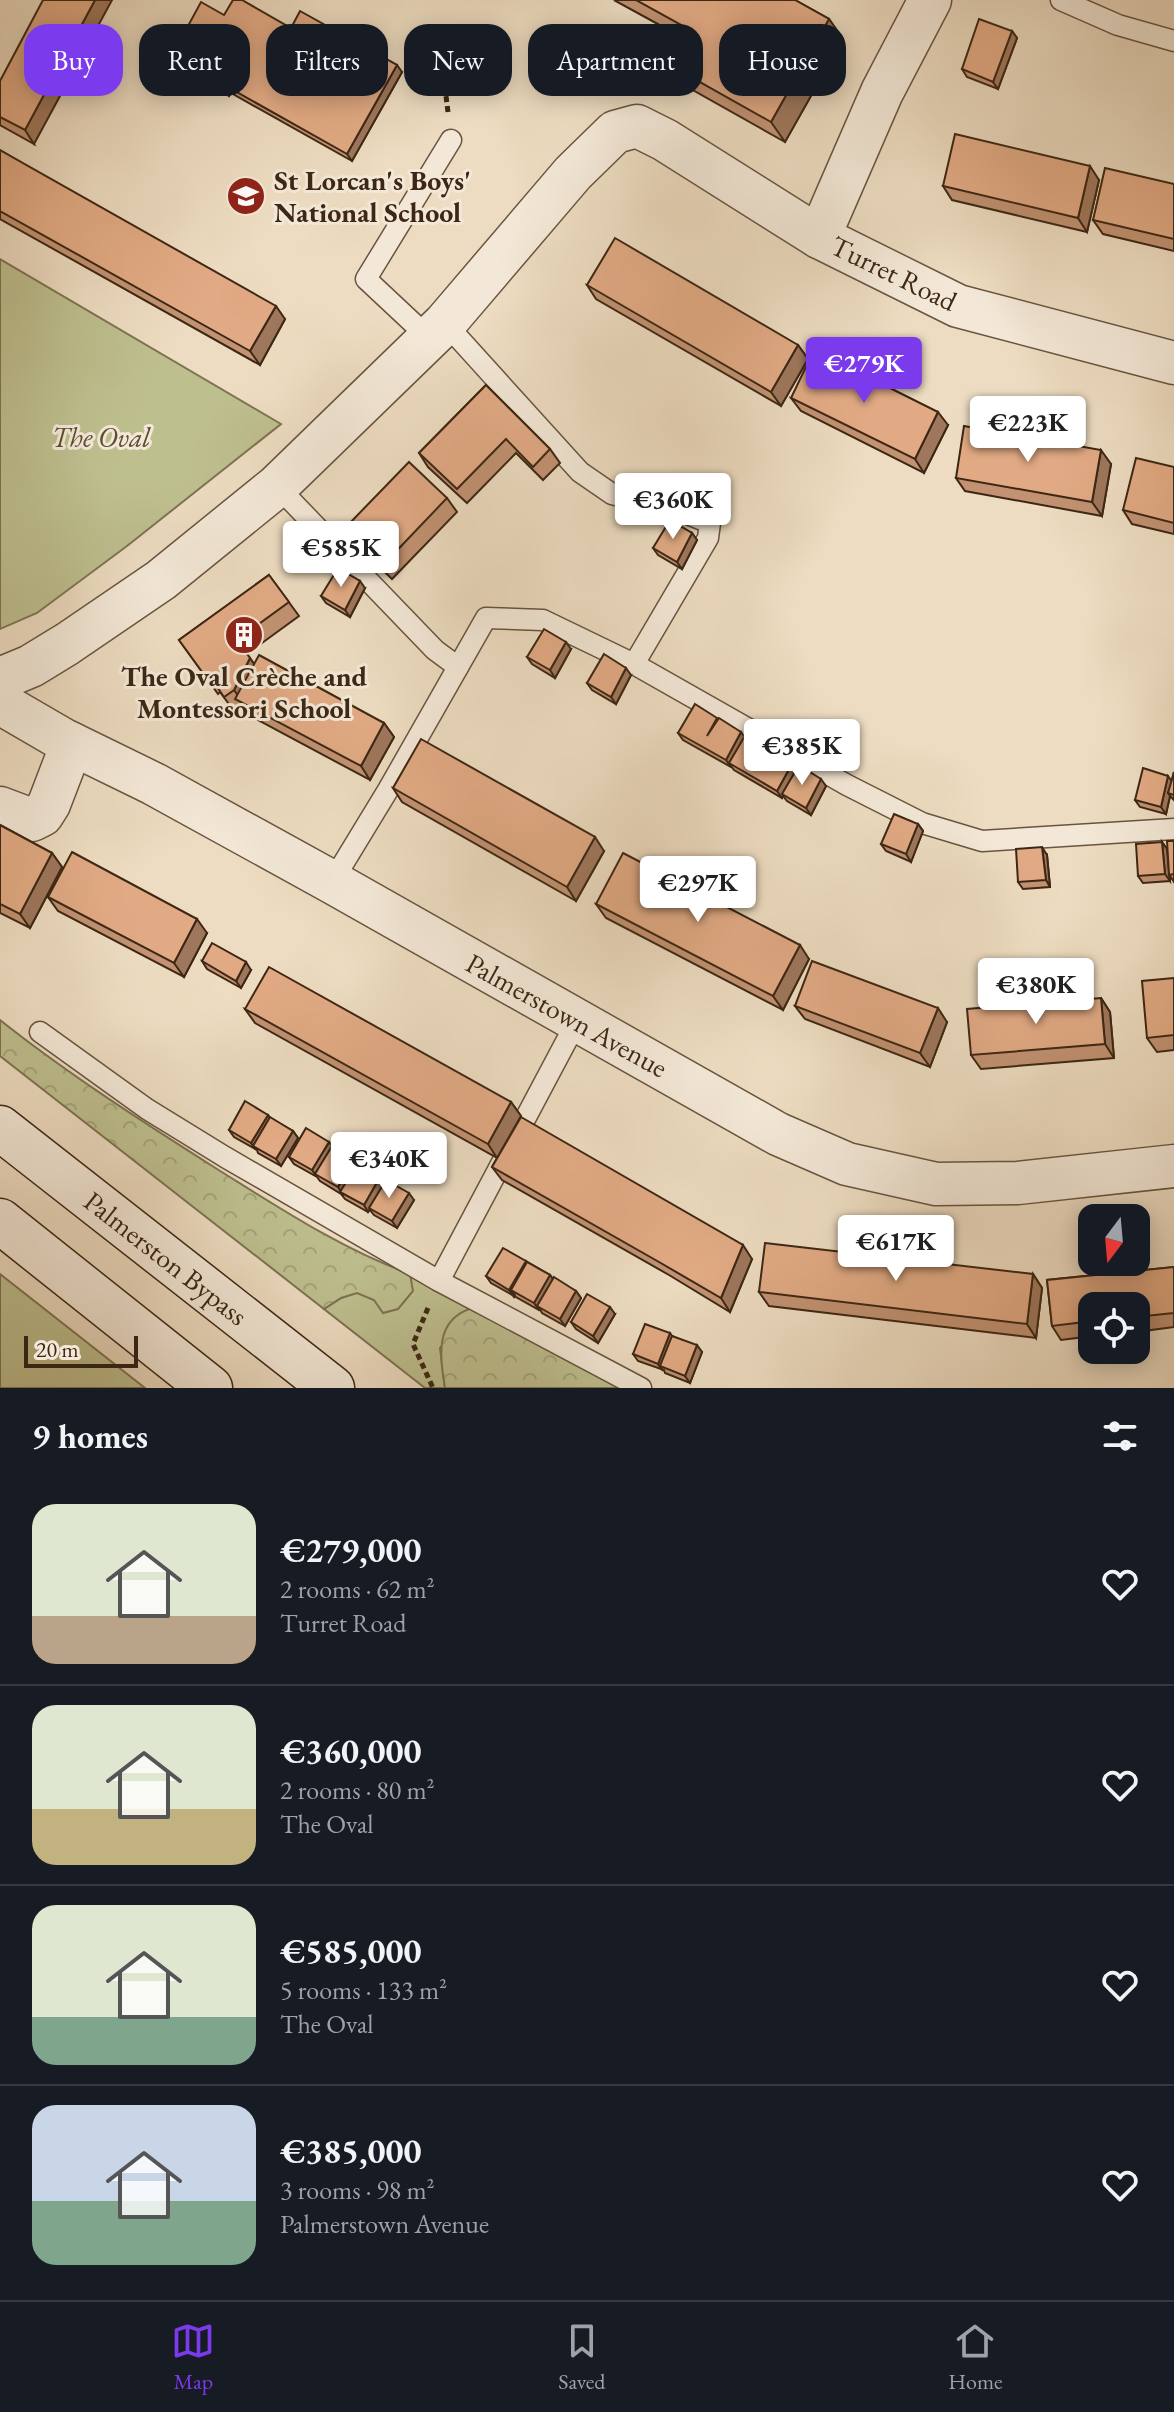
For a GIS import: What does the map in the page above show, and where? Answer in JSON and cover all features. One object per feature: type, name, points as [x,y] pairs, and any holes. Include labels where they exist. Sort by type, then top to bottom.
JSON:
[{"type":"main road","name":"Palmerston Bypass","points":[[0,1128],[332,1388]]},
{"type":"main road","points":[[6,1223],[210,1388]]},
{"type":"street","points":[[819,237],[882,92],[930,0]]},
{"type":"street","name":"Turret Road","points":[[437,330],[573,173],[615,132],[637,126],[665,140],[819,237],[958,306],[1174,363]]},
{"type":"street","points":[[0,679],[31,666],[67,644],[161,580],[277,486],[437,330]]},
{"type":"street","name":"Palmerstown Avenue","points":[[0,703],[332,882],[778,1134],[847,1164],[936,1184],[1018,1183],[1174,1166]]},
{"type":"street","points":[[0,808],[32,820],[42,815],[72,744]]},
{"type":"lane","points":[[1061,0],[1118,25],[1174,41]]},
{"type":"lane","points":[[451,140],[366,279],[437,330],[580,472],[612,494],[683,512],[710,523],[708,538],[634,664]]},
{"type":"lane","points":[[277,486],[435,650],[458,667]]},
{"type":"lane","points":[[332,882],[486,618],[543,620],[634,664],[847,785],[922,823],[982,841],[1174,829]]},
{"type":"lane","points":[[439,1281],[577,1021]]},
{"type":"lane","points":[[40,1032],[160,1117],[225,1157],[439,1281],[641,1388]]},
{"type":"path","points":[[433,1388],[413,1344],[439,1281]]},
{"type":"green space","name":"The Oval","points":[[0,259],[281,424],[37,613],[0,629]]},
{"type":"green space","points":[[0,1020],[106,1097],[263,1198],[335,1240],[410,1274],[413,1291],[398,1309],[383,1313],[374,1300],[357,1293],[341,1298],[324,1309],[0,1056]]},
{"type":"green space","points":[[0,1274],[145,1388],[0,1388]]},
{"type":"green space","points":[[410,1274],[472,1308],[440,1348],[445,1388],[425,1388],[324,1309],[357,1292],[374,1300]]},
{"type":"green space","points":[[472,1308],[620,1388],[445,1388],[441,1352],[445,1330],[451,1321]]},
{"type":"building","points":[[43,0],[95,0],[82,24],[30,24]]},
{"type":"building","points":[[233,0],[242,0],[284,24],[266,24],[266,96],[380,96],[347,154],[244,96],[250,96],[250,24],[189,24],[201,2],[224,15]]},
{"type":"building","points":[[636,0],[795,0],[829,19],[826,24],[719,24],[719,93],[703,84],[703,24],[679,24]]},
{"type":"building","points":[[300,11],[323,24],[293,24]]},
{"type":"building","points":[[979,19],[1012,31],[993,82],[962,69]]},
{"type":"building","points":[[24,36],[24,96],[43,96],[25,130],[0,117],[0,81]]},
{"type":"building","points":[[388,60],[397,65],[388,81]]},
{"type":"building","points":[[725,96],[786,96],[771,122]]},
{"type":"building","points":[[955,134],[1090,166],[1078,218],[943,186]]},
{"type":"building","points":[[0,150],[276,306],[250,351],[0,211]]},
{"type":"building","points":[[1105,168],[1174,184],[1174,239],[1093,220]]},
{"type":"building","points":[[615,238],[798,345],[771,392],[587,285]]},
{"type":"building","points":[[814,350],[938,412],[915,459],[791,398]]},
{"type":"building","points":[[486,385],[550,449],[533,467],[506,439],[457,489],[419,453]]},
{"type":"building","points":[[964,426],[1101,450],[1092,502],[956,478]]},
{"type":"building","points":[[1136,458],[1174,467],[1174,523],[1123,510]]},
{"type":"building","points":[[409,462],[447,498],[383,565],[345,528]]},
{"type":"building","points":[[670,520],[692,533],[677,562],[653,548]]},
{"type":"building","points":[[338,568],[360,581],[345,610],[321,596]]},
{"type":"building","name":"The Oval Crèche and Montessori School","points":[[269,575],[289,602],[237,640],[250,658],[234,690],[224,697],[179,640]]},
{"type":"building","points":[[544,629],[566,642],[550,670],[527,657]]},
{"type":"building","points":[[604,654],[626,668],[611,697],[587,683]]},
{"type":"building","points":[[259,655],[384,723],[361,766],[235,699]]},
{"type":"building","points":[[695,704],[717,718],[707,736],[719,718],[741,732],[726,760],[678,733]]},
{"type":"building","points":[[746,734],[768,748],[759,765],[770,749],[793,762],[777,791],[729,763]]},
{"type":"building","points":[[421,739],[595,837],[567,887],[393,788]]},
{"type":"building","points":[[799,765],[821,779],[806,808],[782,794]]},
{"type":"building","points":[[1143,768],[1168,776],[1161,807],[1135,800]]},
{"type":"building","points":[[1174,772],[1174,795],[1168,793]]},
{"type":"building","points":[[894,814],[918,824],[906,854],[881,844]]},
{"type":"building","points":[[0,825],[52,853],[20,914],[0,904]]},
{"type":"building","points":[[1167,841],[1174,841],[1174,874],[1169,875]]},
{"type":"building","points":[[1162,842],[1165,874],[1138,876],[1136,844]]},
{"type":"building","points":[[1042,847],[1046,880],[1018,882],[1016,849]]},
{"type":"building","points":[[72,852],[197,919],[174,963],[48,897]]},
{"type":"building","points":[[623,853],[800,945],[773,996],[596,904]]},
{"type":"building","points":[[212,943],[246,962],[236,981],[202,961]]},
{"type":"building","points":[[812,961],[938,1008],[920,1053],[795,1006]]},
{"type":"building","points":[[269,967],[511,1102],[488,1144],[245,1009]]},
{"type":"building","points":[[1174,978],[1174,1035],[1147,1038],[1142,981]]},
{"type":"building","points":[[1101,998],[1105,1044],[971,1055],[967,1009]]},
{"type":"building","points":[[245,1101],[268,1115],[251,1143],[229,1130]]},
{"type":"building","points":[[270,1117],[293,1131],[276,1159],[253,1146]]},
{"type":"building","points":[[521,1117],[743,1245],[721,1298],[492,1167]]},
{"type":"building","points":[[306,1128],[329,1142],[312,1170],[289,1157]]},
{"type":"building","points":[[332,1146],[354,1159],[338,1187],[315,1174]]},
{"type":"building","points":[[357,1164],[380,1177],[364,1205],[340,1192]]},
{"type":"building","points":[[386,1180],[409,1193],[392,1221],[369,1208]]},
{"type":"building","points":[[765,1243],[1033,1274],[1027,1324],[759,1292]]},
{"type":"building","points":[[503,1248],[526,1261],[509,1290],[486,1276]]},
{"type":"building","points":[[527,1262],[550,1275],[534,1303],[511,1290]]},
{"type":"building","points":[[1174,1267],[1174,1313],[1150,1316],[1150,1292],[1078,1292],[1078,1323],[1052,1326],[1047,1280],[1086,1276],[1150,1276],[1150,1269]]},
{"type":"building","points":[[554,1277],[576,1291],[560,1319],[537,1306]]},
{"type":"building","points":[[587,1294],[610,1307],[593,1336],[571,1322]]},
{"type":"building","points":[[645,1324],[670,1333],[658,1364],[633,1354]]},
{"type":"building","points":[[672,1336],[697,1345],[685,1376],[660,1366]]},
{"type":"place","name":"St Lorcan's Boys' National School","points":[[246,196]]},
{"type":"place","name":"The Oval Crèche and Montessori School","points":[[244,635]]}]
